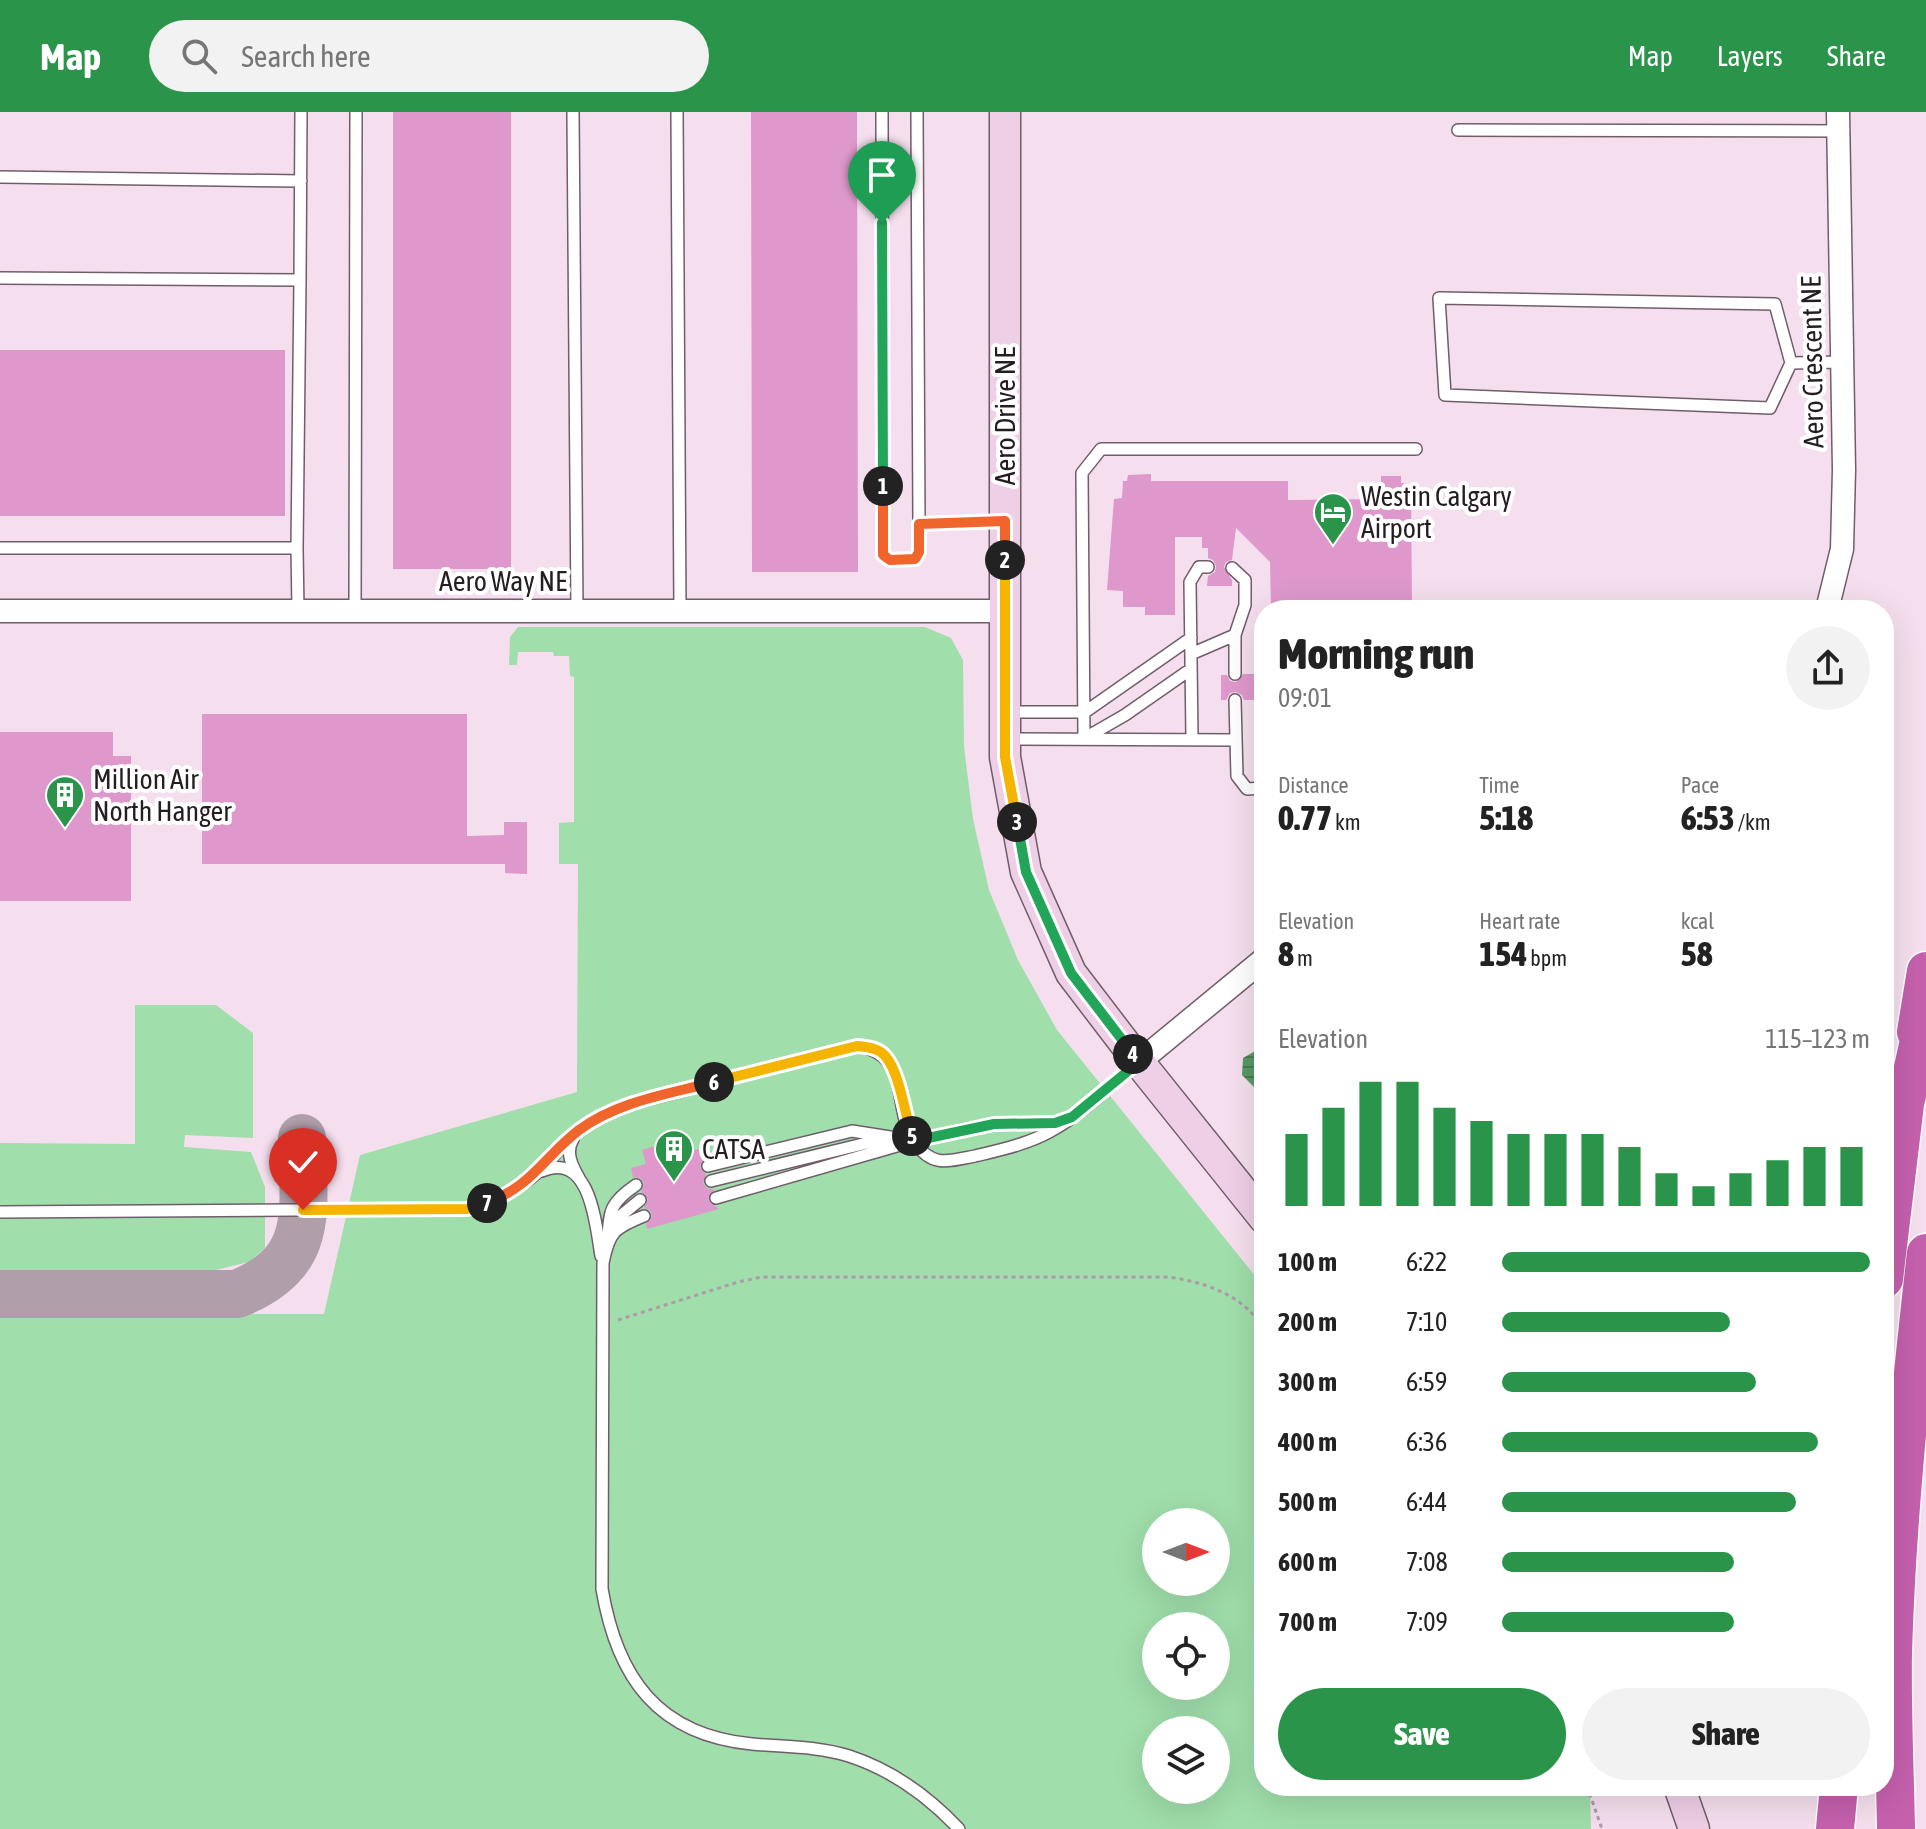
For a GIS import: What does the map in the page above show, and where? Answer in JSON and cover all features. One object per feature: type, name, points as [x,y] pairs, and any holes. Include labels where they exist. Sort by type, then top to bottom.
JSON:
[{"type":"highway","points":[[1894,1196],[1926,971]]},
{"type":"highway","points":[[1905,1104],[1926,1009]]},
{"type":"highway","points":[[1894,1641],[1914,1365],[1926,1253]]},
{"type":"highway","points":[[1894,1671],[1904,1829]]},
{"type":"highway","points":[[1894,1713],[1896,1829]]},
{"type":"highway","points":[[1835,1829],[1838,1796]]},
{"type":"highway","points":[[1857,1796],[1857,1829]]},
{"type":"street","name":"Aero Drive NE","points":[[1005,112],[1005,757],[1026,872],[1071,973],[1254,1206]]},
{"type":"street","name":"Aero Crescent NE","points":[[1829,600],[1842,549],[1838,121]]},
{"type":"street","name":"Aero Way NE","points":[[0,611],[1005,611]]},
{"type":"street","points":[[1139,1062],[1254,967]]},
{"type":"street","points":[[1682,1796],[1694,1829]]},
{"type":"lane","points":[[298,611],[301,112]]},
{"type":"lane","points":[[355,611],[356,112]]},
{"type":"lane","points":[[573,112],[577,611]]},
{"type":"lane","points":[[677,112],[680,611]]},
{"type":"lane","points":[[882,112],[883,555],[890,560],[915,559],[919,552],[917,112]]},
{"type":"lane","points":[[1458,130],[1838,121]]},
{"type":"lane","points":[[0,177],[301,181]]},
{"type":"lane","points":[[0,278],[300,280]]},
{"type":"lane","points":[[1439,298],[1775,304],[1791,363],[1770,408],[1445,395],[1439,298]]},
{"type":"lane","points":[[1791,363],[1842,362]]},
{"type":"lane","points":[[1084,738],[1082,473],[1101,449],[1416,449]]},
{"type":"lane","points":[[919,524],[1005,521]]},
{"type":"lane","points":[[0,548],[297,548]]},
{"type":"lane","points":[[1192,738],[1190,582],[1199,567],[1208,567]]},
{"type":"lane","points":[[1232,568],[1245,580],[1245,605],[1235,635],[1235,674]]},
{"type":"lane","points":[[1191,654],[1235,635]]},
{"type":"lane","points":[[1005,725],[1085,712],[1191,638]]},
{"type":"lane","points":[[1084,738],[1125,715],[1191,669]]},
{"type":"lane","points":[[1235,700],[1237,776],[1247,789],[1254,789]]},
{"type":"lane","points":[[1005,725],[1084,738],[1235,740]]},
{"type":"lane","points":[[538,1172],[578,1131],[602,1115],[627,1105],[857,1046],[873,1048],[886,1056],[895,1075],[914,1141]]},
{"type":"lane","points":[[708,1166],[852,1131],[914,1141],[938,1162],[951,1162],[1001,1150],[1050,1132],[1139,1062]]},
{"type":"lane","points":[[716,1198],[914,1141],[994,1124],[1055,1123],[1072,1117]]},
{"type":"lane","points":[[578,1131],[569,1145],[569,1154],[590,1196],[603,1263],[602,1589],[608,1626],[622,1663],[644,1696],[674,1719],[712,1737],[751,1744],[793,1745],[848,1755],[894,1775],[934,1803],[959,1829]]},
{"type":"lane","points":[[711,1181],[867,1143],[914,1141]]},
{"type":"lane","points":[[0,1212],[467,1209],[491,1202],[551,1167],[566,1170],[580,1179]]},
{"type":"lane","points":[[609,1237],[609,1214],[618,1197],[636,1185]]},
{"type":"lane","points":[[603,1263],[609,1237],[618,1218],[640,1200]]},
{"type":"lane","points":[[609,1237],[620,1226],[644,1216]]},
{"type":"path","points":[[603,1325],[762,1277],[1169,1277],[1199,1281],[1222,1290],[1244,1305],[1254,1316]]},
{"type":"path","points":[[1590,1796],[1602,1829]]},
{"type":"shaded area","points":[[518,627],[925,627],[951,638],[963,660],[964,747],[973,819],[989,890],[1018,960],[1057,1030],[1254,1275],[1254,1796],[1590,1796],[1591,1829],[0,1829],[0,1314],[324,1314],[360,1155],[577,1092],[578,864],[559,864],[559,823],[574,822],[574,677],[570,676],[569,656],[554,656],[553,652],[518,652],[517,665],[509,665],[510,637]]},
{"type":"shaded area","points":[[135,1005],[216,1005],[253,1033],[253,1138],[185,1135],[184,1147],[251,1152],[265,1187],[265,1248],[249,1262],[195,1275],[0,1275],[0,1143],[135,1144]]},
{"type":"shaded area","points":[[1254,1052],[1254,1087],[1242,1075],[1243,1058]]},
{"type":"building","points":[[393,112],[511,112],[511,569],[393,569]]},
{"type":"building","points":[[751,112],[857,112],[858,572],[752,572]]},
{"type":"building","points":[[0,350],[285,350],[285,516],[0,516]]},
{"type":"building","name":"Westin Calgary Airport","points":[[1151,474],[1151,481],[1288,481],[1288,500],[1381,499],[1381,476],[1401,476],[1401,483],[1411,484],[1412,600],[1271,600],[1270,562],[1236,528],[1232,560],[1226,562],[1224,567],[1232,586],[1207,586],[1208,576],[1215,572],[1216,566],[1208,558],[1208,548],[1202,548],[1202,537],[1175,537],[1175,615],[1145,615],[1145,607],[1123,607],[1123,591],[1107,590],[1114,499],[1122,498],[1123,481],[1127,481],[1128,475]]},
{"type":"building","points":[[1243,674],[1254,674],[1254,700],[1244,700],[1236,692],[1221,700],[1221,675],[1227,675],[1230,681],[1236,682]]},
{"type":"building","points":[[202,714],[467,714],[467,836],[504,835],[504,822],[527,822],[527,874],[505,873],[505,864],[202,864]]},
{"type":"building","name":"Million Air North Hanger","points":[[0,732],[113,732],[113,756],[131,756],[131,901],[0,901]]},
{"type":"building","name":"CATSA","points":[[683,1138],[687,1152],[703,1148],[705,1158],[700,1167],[706,1174],[703,1184],[708,1189],[714,1189],[708,1200],[719,1209],[647,1229],[646,1224],[652,1216],[650,1210],[644,1208],[648,1199],[641,1192],[644,1183],[640,1178],[633,1177],[631,1168],[646,1164],[642,1150]]},
{"type":"taxiway","points":[[0,1294],[237,1294],[263,1281],[281,1266],[293,1250],[300,1231],[304,1188],[302,1138]]},
{"type":"place","name":"Westin Calgary Airport","points":[[1333,546]]},
{"type":"place","name":"Million Air North Hanger","points":[[65,829]]},
{"type":"place","name":"CATSA","points":[[674,1183]]},
{"type":"route","points":[[303,1210],[467,1209],[491,1202],[538,1172],[578,1131],[602,1115],[627,1105],[857,1046],[873,1048],[886,1056],[895,1075],[914,1141],[994,1124],[1055,1123],[1072,1117],[1139,1062],[1071,973],[1026,872],[1005,757],[1005,521],[919,524],[919,552],[915,559],[890,560],[883,555],[882,223]]}]
